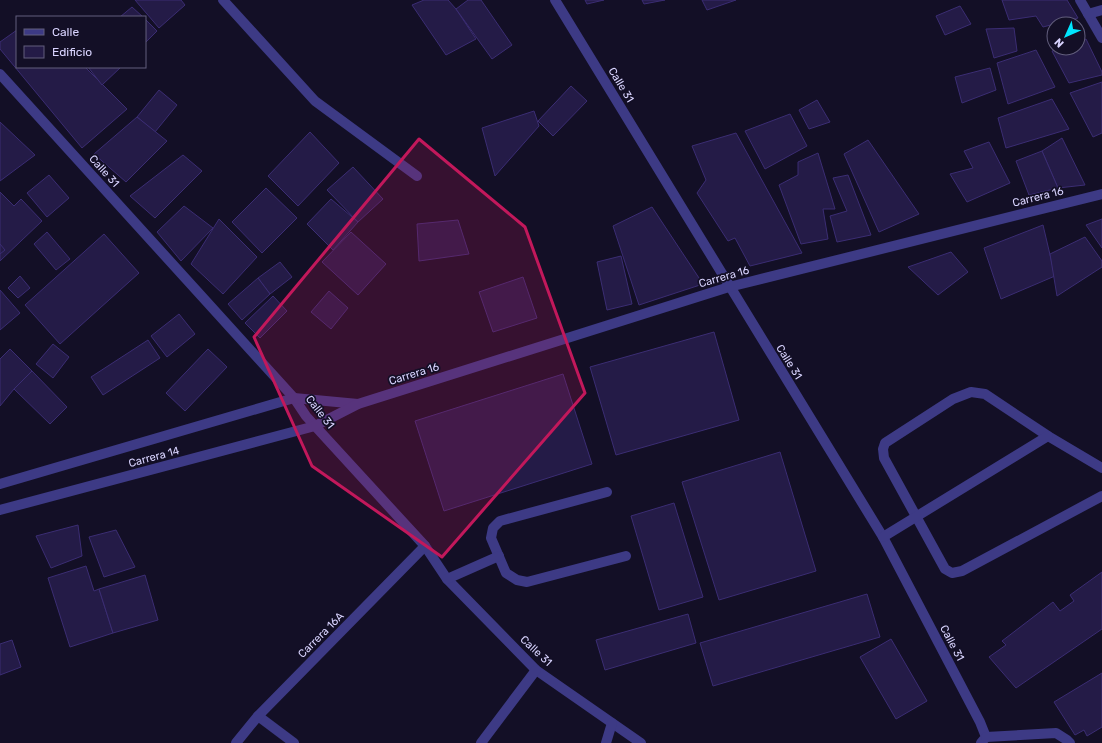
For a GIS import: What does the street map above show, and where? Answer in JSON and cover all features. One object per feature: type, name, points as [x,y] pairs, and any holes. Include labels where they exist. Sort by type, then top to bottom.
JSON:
[{"type":"street","points":[[223,0],[315,101],[417,176]]},
{"type":"street","name":"Calle 31","points":[[555,0],[883,537],[980,722],[984,740]]},
{"type":"street","points":[[1080,0],[1102,38]]},
{"type":"street","points":[[1088,14],[1102,10]]},
{"type":"street","name":"Calle 31","points":[[0,74],[294,398],[306,416],[425,546],[447,579],[536,670],[641,743]]},
{"type":"street","name":"Carrera 16","points":[[315,426],[358,404],[729,287],[1102,194]]},
{"type":"street","points":[[1102,468],[1048,436],[985,394],[971,392],[953,399],[885,443],[883,449],[884,458],[916,517],[945,569],[952,573],[962,571],[1102,496]]},
{"type":"street","name":"Carrera 16","points":[[294,398],[358,404]]},
{"type":"street","name":"Carrera 14","points":[[2,481],[294,398]]},
{"type":"street","name":"Carrera 14","points":[[0,510],[315,426]]},
{"type":"street","points":[[883,537],[1048,436]]},
{"type":"street","points":[[606,492],[500,521],[493,528],[491,538],[506,572],[517,580],[527,582],[626,556]]},
{"type":"street","name":"Carrera 16A","points":[[236,743],[258,716],[425,546]]},
{"type":"street","points":[[447,579],[499,556]]},
{"type":"street","points":[[481,743],[536,670]]},
{"type":"street","points":[[258,716],[294,743]]},
{"type":"street","points":[[606,743],[612,723]]},
{"type":"street","points":[[984,740],[1056,733],[1068,740],[1070,743]]},
{"type":"highlighted area","points":[[419,139],[525,227],[585,393],[442,557],[312,466],[254,337]]},
{"type":"building","points":[[135,0],[181,0],[185,5],[159,28]]},
{"type":"building","points":[[424,0],[448,0],[456,9],[476,39],[446,55],[412,5]]},
{"type":"building","points":[[468,0],[481,0],[512,45],[492,59],[456,9]]},
{"type":"building","points":[[585,0],[604,0],[587,4]]},
{"type":"building","points":[[642,0],[665,0],[644,4]]},
{"type":"building","points":[[702,0],[736,0],[707,10]]},
{"type":"building","points":[[1002,0],[1067,0],[1077,16],[1046,16],[1046,26],[1043,27],[1036,16],[1009,20]]},
{"type":"building","points":[[960,6],[971,24],[945,35],[936,16]]},
{"type":"building","points":[[132,7],[142,16],[121,16]]},
{"type":"building","points":[[146,20],[157,31],[146,42]]},
{"type":"building","points":[[1014,28],[1017,51],[994,58],[986,29]]},
{"type":"building","points":[[16,31],[16,68],[86,68],[127,109],[82,148],[0,49],[0,42]]},
{"type":"building","points":[[1086,39],[1102,72],[1102,75],[1069,83],[1055,56],[1086,56]]},
{"type":"building","points":[[1036,50],[1055,87],[1008,104],[997,63]]},
{"type":"building","points":[[89,68],[120,68],[102,85]]},
{"type":"building","points":[[990,68],[996,90],[962,103],[955,77]]},
{"type":"building","points":[[1102,82],[1102,133],[1093,137],[1070,93]]},
{"type":"building","points":[[571,86],[587,101],[553,136],[538,121]]},
{"type":"building","points":[[159,90],[177,105],[155,132],[137,117]]},
{"type":"building","points":[[1052,99],[1069,129],[1006,148],[998,118]]},
{"type":"building","points":[[817,100],[830,122],[809,129],[799,110]]},
{"type":"building","points":[[534,111],[539,126],[495,176],[482,128]]},
{"type":"building","points":[[790,114],[807,146],[765,169],[745,131]]},
{"type":"building","points":[[137,117],[167,141],[126,182],[94,154]]},
{"type":"building","points":[[0,122],[35,155],[0,181]]},
{"type":"building","points":[[310,132],[339,163],[298,206],[268,176]]},
{"type":"building","points":[[736,133],[802,253],[750,266],[735,238],[728,241],[697,193],[706,180],[692,146]]},
{"type":"building","points":[[1062,138],[1085,185],[1058,188],[1042,151]]},
{"type":"building","points":[[868,140],[919,214],[879,232],[844,154]]},
{"type":"building","points":[[989,142],[1010,183],[967,202],[950,174],[973,168],[964,151]]},
{"type":"building","points":[[1042,151],[1058,188],[1029,195],[1016,161]]},
{"type":"building","points":[[818,153],[835,209],[823,209],[828,239],[801,244],[779,185],[798,175],[798,162]]},
{"type":"building","points":[[183,155],[202,171],[155,218],[130,196]]},
{"type":"building","points":[[353,167],[383,199],[358,222],[327,190]]},
{"type":"building","points":[[49,175],[69,198],[47,217],[27,193]]},
{"type":"building","points":[[848,175],[871,235],[837,242],[830,216],[847,211],[833,178]]},
{"type":"building","points":[[266,188],[297,218],[262,253],[232,222]]},
{"type":"building","points":[[0,192],[14,206],[21,199],[42,221],[0,261]]},
{"type":"building","points":[[331,199],[358,222],[333,250],[307,224]]},
{"type":"building","points":[[184,206],[213,228],[181,261],[157,232]]},
{"type":"building","points":[[652,207],[703,284],[639,305],[613,226]]},
{"type":"building","points":[[219,219],[257,257],[223,294],[191,264]]},
{"type":"building","points":[[1102,219],[1102,248],[1086,225]]},
{"type":"building","points":[[458,220],[469,254],[419,261],[417,224]]},
{"type":"building","points":[[1043,225],[1055,276],[1001,299],[984,248]]},
{"type":"building","points":[[47,232],[70,259],[56,270],[34,244]]},
{"type":"building","points":[[351,232],[386,264],[358,295],[322,262]]},
{"type":"building","points":[[104,234],[139,273],[60,344],[25,305]]},
{"type":"building","points":[[1085,237],[1102,261],[1102,267],[1057,296],[1050,254]]},
{"type":"building","points":[[0,244],[5,250],[0,254]]},
{"type":"building","points":[[951,252],[968,272],[938,295],[908,267]]},
{"type":"building","points":[[621,256],[632,304],[607,310],[597,262]]},
{"type":"building","points":[[280,262],[292,277],[270,294],[258,278]]},
{"type":"building","points":[[20,276],[30,288],[18,298],[8,288]]},
{"type":"building","points":[[523,277],[537,318],[493,332],[479,292]]},
{"type":"building","points":[[258,278],[270,294],[242,320],[228,304]]},
{"type":"building","points":[[0,290],[20,313],[0,330]]},
{"type":"building","points":[[329,291],[348,308],[331,329],[311,312]]},
{"type":"building","points":[[273,296],[287,311],[260,338],[245,323]]},
{"type":"building","points":[[179,314],[195,334],[167,357],[151,336]]},
{"type":"building","points":[[714,332],[739,420],[616,455],[590,367]]},
{"type":"building","points":[[148,340],[160,358],[103,395],[91,377]]},
{"type":"building","points":[[53,344],[69,357],[53,378],[36,364]]},
{"type":"building","points":[[10,349],[32,371],[0,406],[0,359]]},
{"type":"building","points":[[208,349],[227,367],[185,411],[166,393]]},
{"type":"building","points":[[32,371],[67,407],[50,424],[14,389]]},
{"type":"building","points":[[563,374],[592,464],[444,511],[415,421]]},
{"type":"building","points":[[780,452],[816,571],[719,600],[682,482]]},
{"type":"building","points":[[674,503],[703,597],[659,610],[631,516]]},
{"type":"building","points":[[78,525],[82,556],[51,568],[36,536]]},
{"type":"building","points":[[116,530],[135,567],[104,577],[89,537]]},
{"type":"building","points":[[86,566],[94,591],[99,589],[113,633],[70,647],[48,578]]},
{"type":"building","points":[[1102,572],[1102,629],[1016,688],[989,657],[1006,645],[1002,641],[1053,602],[1060,611],[1074,601],[1070,595]]},
{"type":"building","points":[[145,575],[158,620],[113,633],[99,589]]},
{"type":"building","points":[[867,594],[880,637],[713,686],[700,643]]},
{"type":"building","points":[[688,614],[696,643],[605,670],[596,640]]},
{"type":"building","points":[[891,639],[927,701],[896,719],[860,657]]},
{"type":"building","points":[[12,640],[21,667],[0,675],[0,644]]},
{"type":"building","points":[[1102,673],[1102,727],[1087,736],[1084,730],[1075,735],[1054,702]]}]
